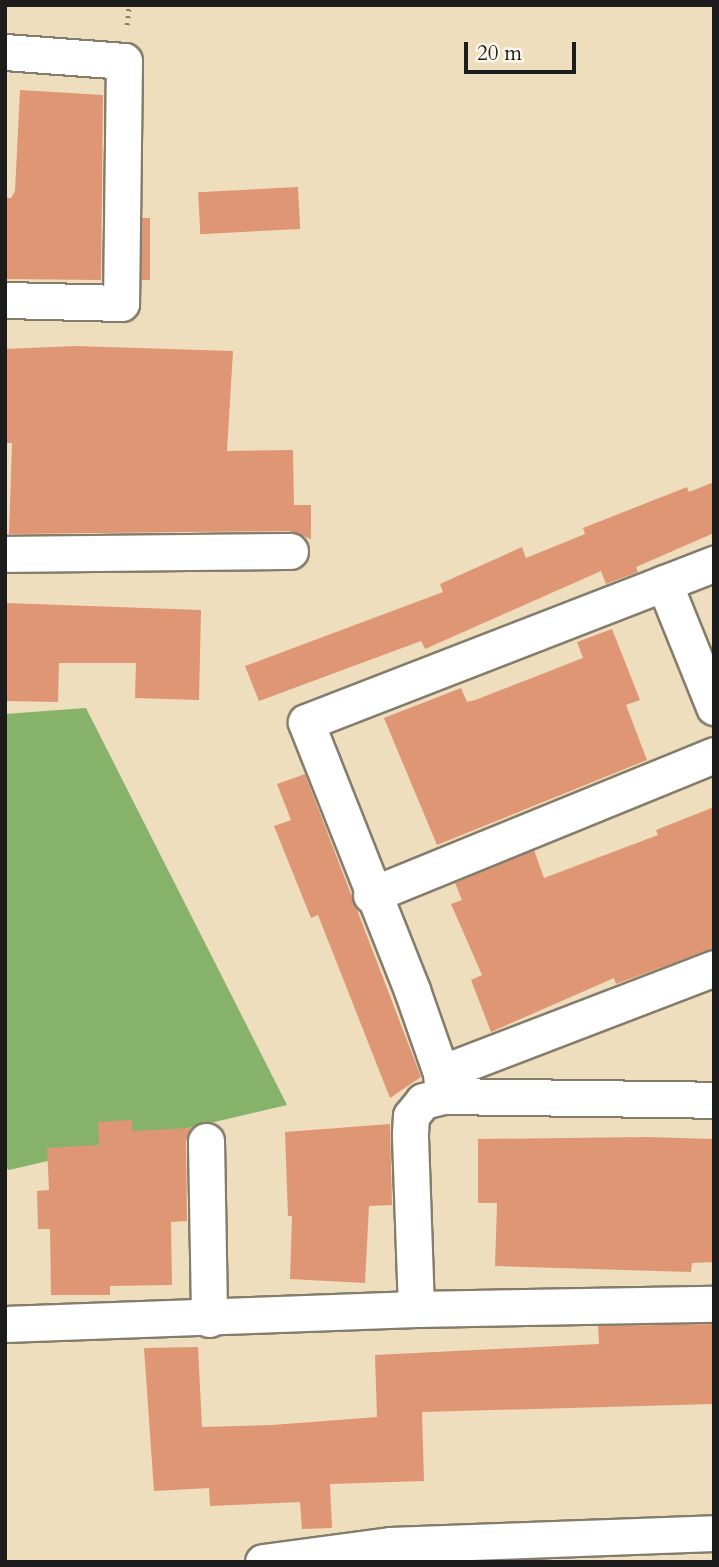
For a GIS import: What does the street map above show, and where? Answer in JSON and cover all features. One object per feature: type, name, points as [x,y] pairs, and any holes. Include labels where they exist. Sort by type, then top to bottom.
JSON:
[{"type":"street","points":[[5,52],[124,61],[121,303],[5,300]]},
{"type":"street","points":[[5,554],[290,551]]},
{"type":"street","points":[[442,1084],[306,722],[714,564]]},
{"type":"street","points":[[664,583],[714,707]]},
{"type":"street","points":[[370,895],[714,755]]},
{"type":"street","points":[[416,1309],[410,1119],[423,1101],[442,1084],[714,968]]},
{"type":"street","points":[[442,1084],[714,1100]]},
{"type":"street","points":[[206,1141],[209,1319]]},
{"type":"street","points":[[5,1324],[209,1319],[416,1309],[714,1304]]},
{"type":"street","points":[[263,1562],[390,1545],[714,1532]]},
{"type":"green space","points":[[86,708],[287,1105],[9,1170],[5,1167],[5,714]]},
{"type":"building","points":[[20,90],[103,95],[101,280],[5,279],[5,198],[11,198],[15,191]]},
{"type":"building","points":[[298,187],[300,229],[200,234],[198,192]]},
{"type":"building","points":[[142,218],[150,218],[150,280],[142,280]]},
{"type":"building","points":[[75,346],[233,351],[227,451],[293,450],[294,505],[311,505],[311,539],[290,531],[9,534],[12,443],[5,443],[5,349]]},
{"type":"building","points":[[714,482],[714,533],[636,567],[638,572],[606,584],[601,571],[425,649],[421,641],[259,701],[245,666],[443,592],[440,584],[522,547],[526,558],[585,534],[583,528],[687,487],[689,492]]},
{"type":"building","points":[[5,603],[201,610],[199,700],[135,698],[136,663],[59,663],[58,702],[5,701]]},
{"type":"building","points":[[612,629],[640,700],[626,705],[647,760],[437,845],[384,718],[461,688],[467,702],[475,700],[583,658],[577,642]]},
{"type":"building","points":[[305,774],[421,1077],[390,1098],[318,915],[311,918],[274,826],[291,820],[277,784]]},
{"type":"building","points":[[714,807],[714,948],[616,984],[614,978],[491,1032],[471,980],[482,975],[451,904],[462,900],[455,883],[534,850],[544,878],[658,835],[656,830]]},
{"type":"building","points":[[132,1120],[132,1131],[191,1128],[186,1141],[187,1221],[171,1222],[172,1285],[110,1286],[110,1295],[51,1295],[50,1229],[38,1229],[37,1191],[49,1190],[47,1148],[99,1145],[98,1122]]},
{"type":"building","points":[[390,1124],[392,1205],[369,1206],[365,1283],[290,1279],[292,1216],[288,1216],[285,1132]]},
{"type":"building","points":[[478,1139],[714,1139],[714,1262],[692,1263],[691,1272],[495,1266],[497,1203],[478,1203]]},
{"type":"building","points":[[714,1324],[714,1404],[422,1412],[424,1481],[330,1484],[332,1528],[302,1529],[300,1502],[210,1506],[209,1488],[154,1491],[144,1348],[198,1347],[202,1427],[272,1425],[377,1417],[375,1355],[599,1344],[598,1326]]}]
